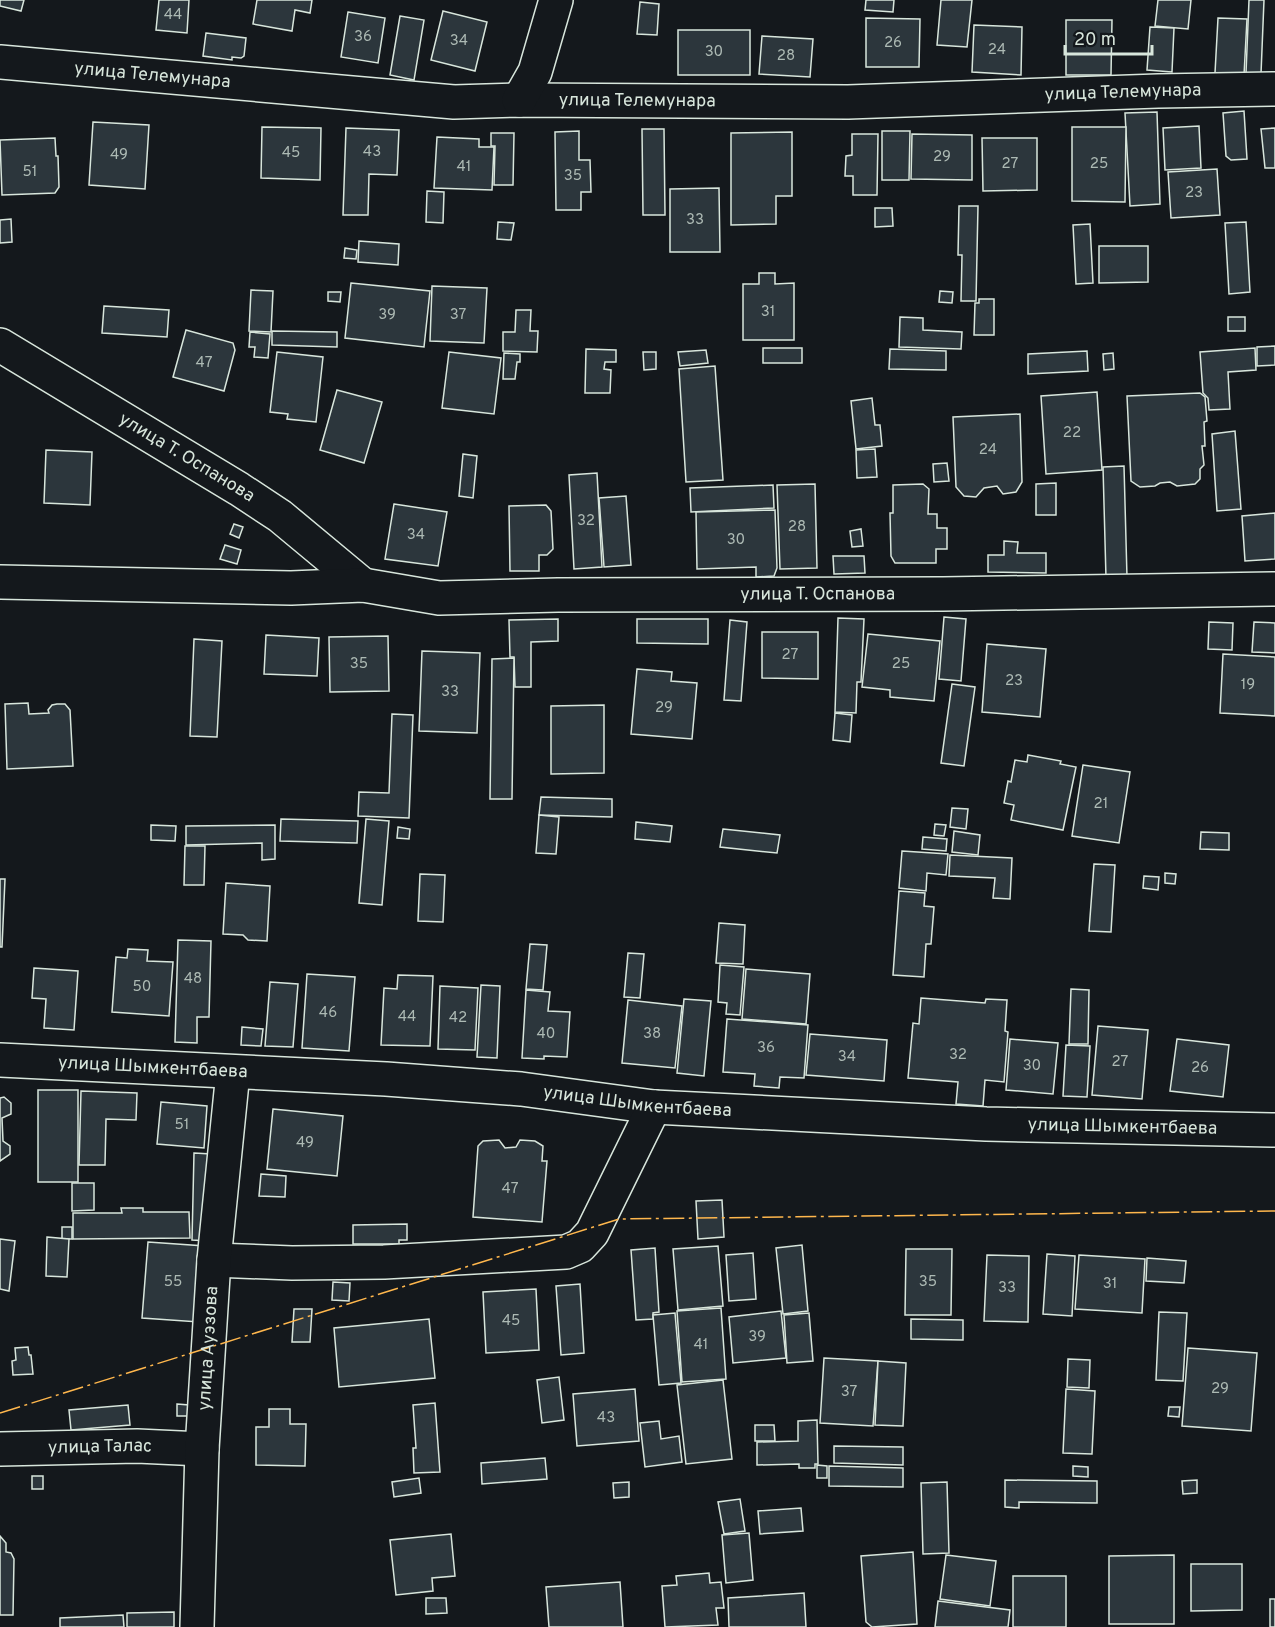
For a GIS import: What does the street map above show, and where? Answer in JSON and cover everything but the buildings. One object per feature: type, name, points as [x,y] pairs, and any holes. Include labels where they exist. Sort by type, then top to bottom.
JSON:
[{"type":"street","points":[[519,100],[535,72],[556,0]]},
{"type":"street","name":"улица Телемунара","points":[[0,62],[454,102],[519,100],[848,102],[1275,89]]},
{"type":"street","name":"улица Т. Оспанова","points":[[0,345],[239,489],[288,522],[363,585]]},
{"type":"street","name":"улица Т. Оспанова","points":[[0,582],[291,588],[363,585],[439,598],[1275,589]]},
{"type":"street","name":"улица Шымкентбаева","points":[[0,1060],[521,1089],[654,1107],[986,1124],[1275,1130]]},
{"type":"street","name":"улица Ауэзова","points":[[197,1627],[202,1449],[214,1260],[233,1072]]},
{"type":"street","points":[[214,1260],[292,1263],[384,1262],[566,1252],[580,1246],[592,1233],[654,1107]]},
{"type":"street","name":"улица Талас","points":[[0,1449],[137,1446],[202,1449]]},
{"type":"power","points":[[0,1413],[619,1219],[1275,1211]]}]
